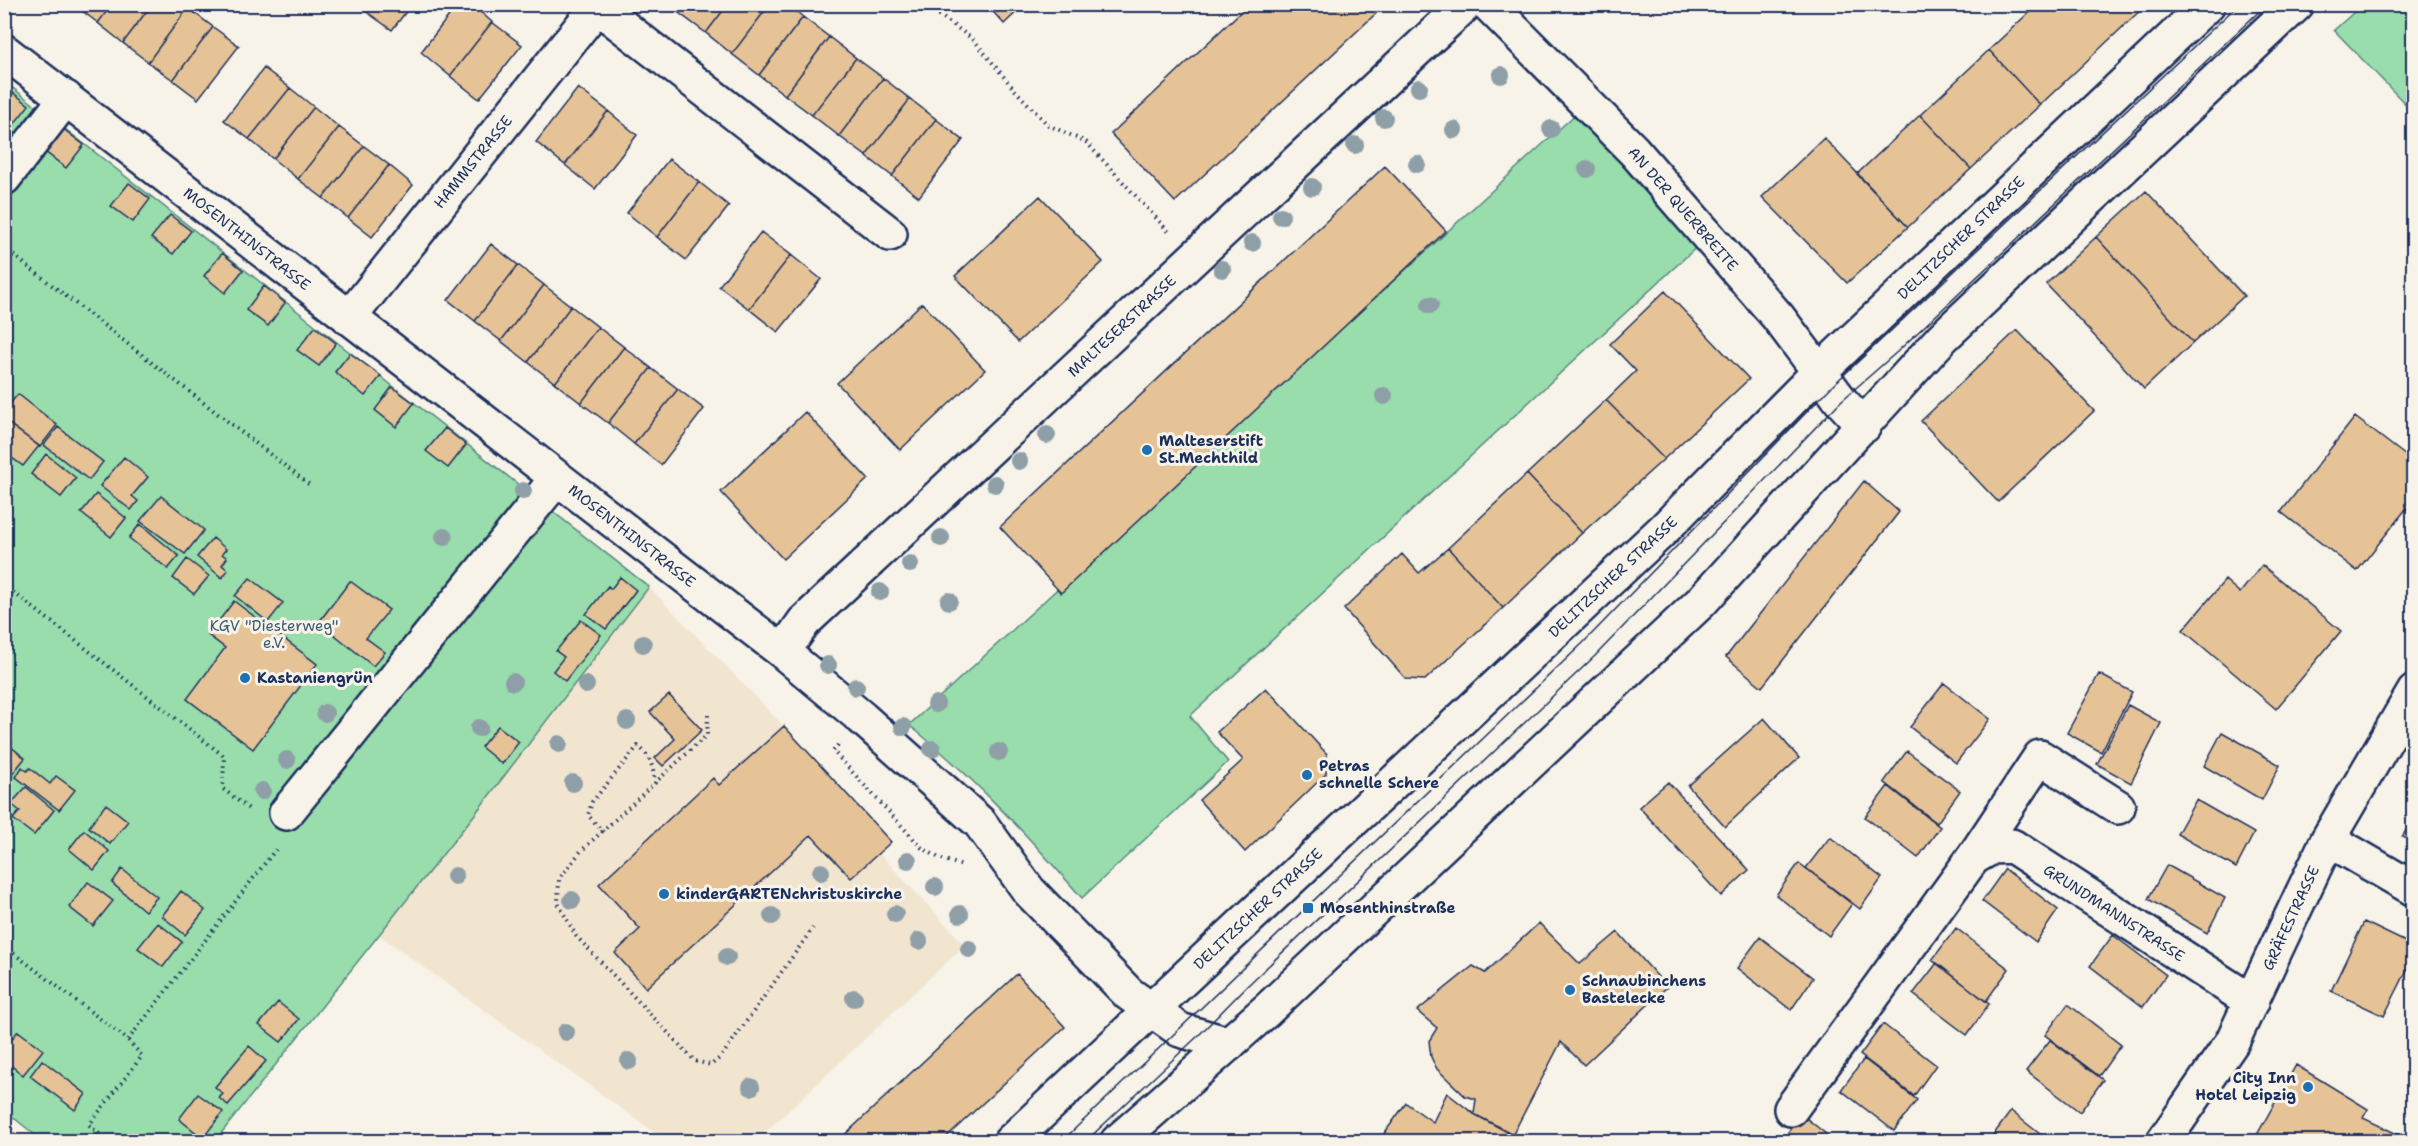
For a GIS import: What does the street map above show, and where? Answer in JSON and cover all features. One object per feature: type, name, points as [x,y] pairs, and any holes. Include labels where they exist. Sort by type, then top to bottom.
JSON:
[{"type":"street","name":"MALTESERSTRASSE","points":[[783,652],[804,622],[1466,4]]},
{"type":"street","name":"AN DER QUERBREITE","points":[[1488,4],[1634,151],[1778,317],[1819,372],[1864,426]]},
{"type":"street","name":"DELITZSCHER STRASSE","points":[[1010,1142],[1664,529],[1819,372],[2208,4]]},
{"type":"street","points":[[1117,1142],[1230,1044],[1700,603],[1943,337],[2297,4]]},
{"type":"street","name":"HAMMSTRASSE","points":[[349,318],[596,6],[890,234]]},
{"type":"street","name":"MOSENTHINSTRASSE","points":[[4,51],[783,652],[862,718],[980,823],[1029,891],[1129,994],[1180,1030],[1230,1044]]},
{"type":"street","points":[[4,178],[66,98]]},
{"type":"street","points":[[286,813],[557,478]]},
{"type":"street","name":"GRÄFESTRASSE","points":[[2163,1142],[2226,1052],[2252,1002],[2328,839],[2414,692]]},
{"type":"street","points":[[1791,1109],[1973,858],[2040,758],[2118,807]]},
{"type":"street","points":[[2328,839],[2414,889]]},
{"type":"street","name":"GRUNDMANNSTRASSE","points":[[1973,858],[1992,847],[2012,846],[2252,1002]]},
{"type":"path","points":[[924,4],[974,40],[1048,125],[1086,142],[1176,239]]},
{"type":"path","points":[[4,248],[311,486]]},
{"type":"path","points":[[4,585],[224,756],[223,789],[263,820],[286,813],[285,838],[128,1040]]},
{"type":"path","points":[[708,715],[707,735],[581,851],[559,879],[558,903],[576,936],[695,1062],[711,1065],[721,1057],[813,928]]},
{"type":"path","points":[[862,718],[833,751],[921,847],[939,858],[971,868]]},
{"type":"path","points":[[603,832],[588,815],[592,802],[638,746],[646,753],[653,766],[655,783]]},
{"type":"path","points":[[4,946],[128,1040],[142,1056],[88,1125],[110,1142]]},
{"type":"shaded area","name":"kinderGARTENchristuskirche","points":[[649,587],[784,726],[891,842],[879,853],[965,945],[756,1141],[668,1142],[379,935]]},
{"type":"green space","points":[[2362,5],[2413,5],[2413,112],[2334,30]]},
{"type":"green space","name":"KGV \"Diesterweg\" e.V.","points":[[4,81],[649,587],[475,814],[215,1141],[43,1141],[5,1111]]},
{"type":"green space","points":[[1580,110],[1702,242],[1190,716],[1228,762],[1082,898],[999,807],[909,725]]},
{"type":"building","points":[[73,4],[112,4],[98,23]]},
{"type":"building","points":[[112,4],[152,4],[123,43],[98,23]]},
{"type":"building","points":[[152,4],[184,4],[188,8],[148,62],[123,43]]},
{"type":"building","points":[[368,4],[412,4],[392,30],[364,10]]},
{"type":"building","points":[[458,4],[471,4],[492,22],[450,76],[421,52]]},
{"type":"building","points":[[686,4],[728,4],[706,33],[679,13]]},
{"type":"building","points":[[728,4],[770,4],[732,54],[706,33]]},
{"type":"building","points":[[770,4],[787,4],[803,17],[759,75],[732,54]]},
{"type":"building","points":[[986,4],[1025,4],[1004,24]]},
{"type":"building","points":[[1249,4],[1386,4],[1175,202],[1111,134]]},
{"type":"building","points":[[2038,4],[2142,4],[2144,7],[2040,105],[1989,50]]},
{"type":"building","points":[[188,8],[213,27],[173,80],[148,62]]},
{"type":"building","points":[[803,17],[829,37],[785,95],[759,75]]},
{"type":"building","points":[[492,22],[522,45],[479,99],[450,76]]},
{"type":"building","points":[[213,27],[239,46],[198,99],[173,80]]},
{"type":"building","points":[[829,37],[856,58],[812,115],[785,95]]},
{"type":"building","points":[[1989,50],[2040,105],[1971,169],[1920,115]]},
{"type":"building","points":[[856,58],[883,78],[839,136],[812,115]]},
{"type":"building","points":[[264,68],[290,88],[249,139],[224,120]]},
{"type":"building","points":[[883,78],[910,99],[866,156],[839,136]]},
{"type":"building","points":[[290,88],[314,107],[273,159],[249,139]]},
{"type":"building","points":[[578,88],[608,111],[565,165],[536,142]]},
{"type":"building","points":[[8,89],[29,105],[11,128],[4,123],[4,93]]},
{"type":"building","points":[[910,99],[936,119],[892,176],[866,156]]},
{"type":"building","points":[[314,107],[339,127],[298,179],[273,159]]},
{"type":"building","points":[[608,111],[637,135],[595,189],[565,165]]},
{"type":"building","points":[[1920,115],[1971,169],[1908,227],[1857,174]]},
{"type":"building","points":[[936,119],[963,140],[919,197],[892,176]]},
{"type":"building","points":[[339,127],[364,146],[323,198],[298,179]]},
{"type":"building","points":[[62,128],[84,145],[66,168],[44,151]]},
{"type":"building","points":[[1824,138],[1908,227],[1847,283],[1762,197]]},
{"type":"building","points":[[364,146],[389,165],[348,218],[323,198]]},
{"type":"building","points":[[669,159],[699,182],[657,237],[627,213]]},
{"type":"building","points":[[389,165],[413,185],[372,237],[348,218]]},
{"type":"building","name":"Malteserstift St.Mechthild","points":[[1385,166],[1446,231],[1061,593],[1000,527]]},
{"type":"building","points":[[699,182],[729,206],[686,260],[657,237]]},
{"type":"building","points":[[129,183],[150,199],[133,222],[111,206]]},
{"type":"building","points":[[2146,191],[2244,296],[2193,343],[2096,237]]},
{"type":"building","points":[[1040,196],[1103,262],[1018,342],[955,276]]},
{"type":"building","points":[[170,215],[191,231],[173,254],[151,238]]},
{"type":"building","points":[[761,232],[791,255],[749,309],[719,286]]},
{"type":"building","points":[[2096,237],[2193,343],[2144,389],[2046,284]]},
{"type":"building","points":[[491,244],[518,265],[475,321],[448,300]]},
{"type":"building","points":[[222,253],[243,270],[225,293],[204,276]]},
{"type":"building","points":[[791,255],[821,279],[778,332],[749,309]]},
{"type":"building","points":[[518,265],[544,285],[501,341],[475,321]]},
{"type":"building","points":[[544,285],[571,306],[528,362],[501,341]]},
{"type":"building","points":[[264,286],[285,303],[268,326],[246,310]]},
{"type":"building","points":[[1665,291],[1749,379],[1664,459],[1606,400],[1636,371],[1610,344]]},
{"type":"building","points":[[922,303],[985,370],[900,450],[837,383]]},
{"type":"building","points":[[571,306],[598,327],[555,383],[528,362]]},
{"type":"building","points":[[315,327],[336,343],[319,366],[297,350]]},
{"type":"building","points":[[598,327],[624,347],[581,403],[555,383]]},
{"type":"building","points":[[2017,330],[2094,411],[1998,502],[1921,421]]},
{"type":"building","points":[[624,347],[651,368],[608,423],[581,403]]},
{"type":"building","points":[[350,353],[381,376],[365,396],[335,372]]},
{"type":"building","points":[[651,368],[678,389],[634,444],[608,423]]},
{"type":"building","points":[[392,387],[414,403],[396,427],[375,410]]},
{"type":"building","points":[[678,389],[704,409],[661,465],[634,444]]},
{"type":"building","points":[[18,394],[57,425],[40,447],[4,420],[4,402],[9,405]]},
{"type":"building","points":[[1606,400],[1664,459],[1582,533],[1527,474]]},
{"type":"building","points":[[805,412],[868,479],[783,559],[721,492]]},
{"type":"building","points":[[2355,417],[2414,462],[2414,499],[2357,571],[2281,512]]},
{"type":"building","points":[[4,420],[39,446],[23,466],[4,452]]},
{"type":"building","points":[[58,427],[103,462],[89,480],[44,445]]},
{"type":"building","points":[[445,428],[466,445],[448,468],[426,451]]},
{"type":"building","points":[[46,454],[76,478],[61,497],[31,474]]},
{"type":"building","points":[[124,457],[148,477],[132,496],[138,501],[131,510],[100,486]]},
{"type":"building","points":[[1527,474],[1582,533],[1503,608],[1448,548]]},
{"type":"building","points":[[1864,481],[1899,512],[1762,687],[1726,657]]},
{"type":"building","points":[[96,494],[126,518],[111,537],[81,513]]},
{"type":"building","points":[[161,496],[204,530],[185,554],[140,521]]},
{"type":"building","points":[[140,524],[179,556],[168,569],[129,538]]},
{"type":"building","points":[[213,538],[226,549],[222,554],[227,558],[222,565],[228,570],[222,578],[197,557]]},
{"type":"building","points":[[1448,548],[1503,608],[1425,680],[1406,679],[1344,609],[1402,554],[1419,573]]},
{"type":"building","points":[[187,559],[209,576],[194,594],[173,578]]},
{"type":"building","points":[[2262,565],[2341,631],[2276,709],[2183,630],[2225,580],[2240,593]]},
{"type":"building","points":[[620,577],[636,590],[606,629],[586,614],[608,586],[611,589]]},
{"type":"building","points":[[250,578],[283,603],[268,622],[235,596]]},
{"type":"building","points":[[350,581],[389,610],[366,638],[385,652],[373,666],[319,622]]},
{"type":"building","points":[[234,601],[317,664],[253,749],[187,699],[225,648],[208,635]]},
{"type":"building","points":[[581,620],[601,635],[565,681],[553,671],[564,657],[556,651]]},
{"type":"building","points":[[2099,674],[2132,692],[2101,752],[2067,733]]},
{"type":"building","points":[[1944,683],[1990,719],[1956,763],[1910,727]]},
{"type":"building","points":[[1266,688],[1327,754],[1326,774],[1245,852],[1199,800],[1243,760],[1217,732]]},
{"type":"building","points":[[669,695],[702,730],[663,766],[655,758],[675,739],[650,712]]},
{"type":"building","points":[[2128,705],[2161,723],[2131,783],[2097,764]]},
{"type":"building","points":[[1764,718],[1799,758],[1725,827],[1688,786]]},
{"type":"building","points":[[498,726],[519,742],[502,764],[481,747]]},
{"type":"building","points":[[784,726],[891,842],[851,878],[811,835],[646,988],[615,953],[640,929],[599,884],[713,778],[719,785]]},
{"type":"building","points":[[2222,732],[2280,765],[2262,800],[2204,766]]},
{"type":"building","points":[[4,737],[12,743],[10,746],[25,758],[13,773],[4,766]]},
{"type":"building","points":[[1907,751],[1960,791],[1937,823],[1884,782]]},
{"type":"building","points":[[22,767],[27,771],[30,768],[50,784],[56,776],[75,790],[59,810],[16,777]]},
{"type":"building","points":[[1668,782],[1749,870],[1721,896],[1639,807]]},
{"type":"building","points":[[1888,786],[1940,827],[1918,858],[1865,817]]},
{"type":"building","points":[[26,787],[54,810],[34,835],[13,819],[20,811],[11,804]]},
{"type":"building","points":[[2196,800],[2254,833],[2236,868],[2177,834]]},
{"type":"building","points":[[106,804],[128,821],[110,844],[89,827]]},
{"type":"building","points":[[2414,817],[2414,843],[2402,837]]},
{"type":"building","points":[[84,830],[109,851],[94,870],[69,849]]},
{"type":"building","points":[[1830,837],[1882,878],[1860,909],[1806,868]]},
{"type":"building","points":[[1799,863],[1852,904],[1829,936],[1776,895]]},
{"type":"building","points":[[2167,865],[2225,898],[2207,933],[2148,899]]},
{"type":"building","points":[[122,869],[157,897],[145,911],[112,883]]},
{"type":"building","points":[[2005,869],[2058,910],[2036,942],[1982,901]]},
{"type":"building","points":[[88,882],[113,901],[93,926],[69,907]]},
{"type":"building","points":[[181,891],[205,910],[185,935],[162,916]]},
{"type":"building","points":[[2364,922],[2414,946],[2414,956],[2384,1016],[2331,991]]},
{"type":"building","points":[[158,923],[182,942],[163,967],[138,948]]},
{"type":"building","points":[[1539,923],[1580,964],[1618,932],[1667,987],[1584,1065],[1561,1042],[1513,1134],[1474,1114],[1476,1099],[1465,1096],[1437,1069],[1431,1057],[1429,1041],[1437,1028],[1417,1011],[1473,966],[1485,973]]},
{"type":"building","points":[[1956,928],[2009,969],[1986,1001],[1932,960]]},
{"type":"building","points":[[2113,935],[2166,975],[2143,1007],[2090,966]]},
{"type":"building","points":[[1760,937],[1813,978],[1791,1010],[1737,968]]},
{"type":"building","points":[[1937,963],[1989,1004],[1967,1035],[1913,994]]},
{"type":"building","points":[[1017,974],[1065,1027],[941,1142],[837,1142]]},
{"type":"building","points":[[278,1002],[299,1019],[281,1042],[259,1025]]},
{"type":"building","points":[[2068,1004],[2121,1045],[2099,1076],[2045,1035]]},
{"type":"building","points":[[1883,1024],[1936,1065],[1914,1096],[1860,1055]]},
{"type":"building","points":[[18,1031],[43,1050],[23,1075],[4,1060],[4,1049]]},
{"type":"building","points":[[2050,1040],[2103,1080],[2080,1112],[2026,1071]]},
{"type":"building","points":[[249,1046],[266,1061],[228,1105],[219,1098],[223,1094],[215,1087]]},
{"type":"building","points":[[1864,1059],[1917,1100],[1894,1131],[1841,1090]]},
{"type":"building","points":[[42,1060],[86,1094],[75,1110],[30,1076]]},
{"type":"building","name":"City Inn Hotel Leipzig","points":[[2296,1065],[2368,1109],[2363,1118],[2414,1142],[2253,1142]]},
{"type":"building","points":[[1447,1093],[1474,1114],[1526,1142],[1378,1142],[1406,1103],[1433,1122]]},
{"type":"building","points":[[198,1094],[223,1112],[203,1138],[179,1119]]},
{"type":"building","points":[[2011,1111],[2050,1142],[1988,1142]]},
{"type":"building","points":[[1801,1114],[1836,1142],[1781,1142]]},
{"type":"tram line","points":[[1061,1142],[1583,643],[1831,387],[2239,4]]},
{"type":"tram line","points":[[1085,1142],[1595,656],[1841,401],[1897,352],[2267,4]]},
{"type":"place","name":"Malteserstift St.Mechthild","points":[[1147,450]]},
{"type":"place","name":"Kastaniengrün","points":[[245,678]]},
{"type":"place","name":"Petras schnelle Schere","points":[[1307,775]]},
{"type":"place","name":"kinderGARTENchristuskirche","points":[[664,894]]},
{"type":"place","name":"Mosenthinstraße","points":[[1308,908]]},
{"type":"place","name":"Schnaubinchens Bastelecke","points":[[1570,990]]},
{"type":"place","name":"City Inn Hotel Leipzig","points":[[2308,1087]]}]
